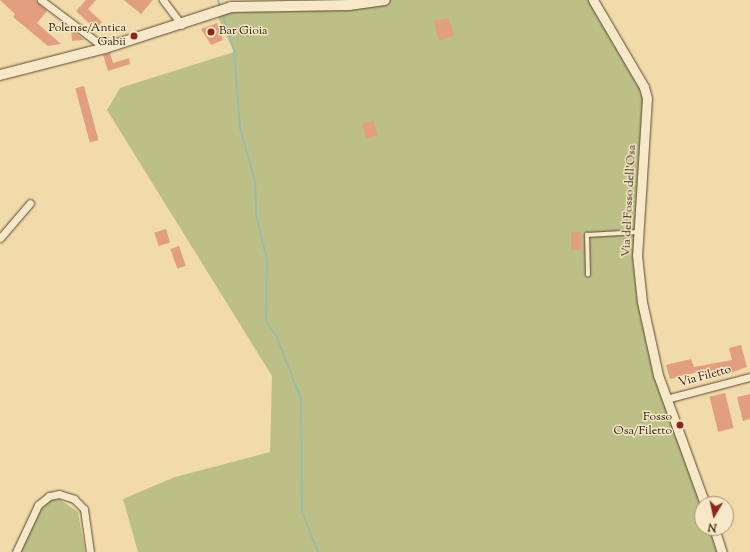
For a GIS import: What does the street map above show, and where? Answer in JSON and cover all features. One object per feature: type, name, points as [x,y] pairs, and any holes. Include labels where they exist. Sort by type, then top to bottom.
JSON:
[{"type":"main road","points":[[0,75],[105,48],[182,25],[231,7],[343,5],[385,0]]},
{"type":"street","points":[[42,0],[105,48]]},
{"type":"street","points":[[163,0],[182,25]]},
{"type":"street","name":"Via del Fosso dell'Osa","points":[[593,0],[644,87],[647,98],[637,256],[642,302],[652,356],[666,399],[702,496]]},
{"type":"street","points":[[0,238],[30,204]]},
{"type":"street","name":"Via Filetto","points":[[666,399],[750,376]]},
{"type":"street","points":[[16,552],[38,505],[49,496],[58,494],[74,499],[84,509],[90,552]]},
{"type":"street","points":[[717,536],[722,552]]},
{"type":"lane","points":[[588,275],[587,235],[639,232]]},
{"type":"green space","points":[[383,0],[593,0],[644,87],[637,255],[652,356],[699,496],[694,496],[694,536],[717,536],[722,552],[138,552],[123,499],[175,477],[270,452],[272,376],[107,110],[120,88],[234,52],[216,13]]},
{"type":"green space","points":[[59,499],[78,512],[85,552],[19,552],[37,511],[50,500]]},
{"type":"building","points":[[0,0],[36,0],[47,11],[37,23],[61,44],[48,46],[13,17],[15,14]]},
{"type":"building","points":[[86,0],[96,0],[88,9],[102,22],[95,29],[76,11]]},
{"type":"building","points":[[124,0],[153,0],[141,14]]},
{"type":"building","points":[[448,18],[455,35],[439,41],[434,21]]},
{"type":"building","name":"Bar Gioia","points":[[217,23],[223,40],[211,45],[201,29]]},
{"type":"building","points":[[71,29],[84,40],[72,41]]},
{"type":"building","points":[[110,53],[113,63],[129,58],[130,64],[108,71],[103,55]]},
{"type":"building","points":[[84,86],[98,140],[90,142],[75,88]]},
{"type":"building","points":[[373,120],[378,135],[367,139],[362,124]]},
{"type":"building","points":[[166,229],[170,242],[159,246],[155,233]]},
{"type":"building","points":[[571,232],[581,232],[581,250],[571,250]]},
{"type":"building","points":[[179,246],[186,266],[177,269],[170,249]]},
{"type":"building","points":[[741,345],[747,367],[716,378],[715,375],[706,377],[705,370],[670,379],[666,365],[691,359],[694,367],[732,360],[729,348]]},
{"type":"building","points":[[725,393],[734,428],[718,432],[709,397]]},
{"type":"building","points":[[750,394],[750,419],[743,421],[737,397]]},
{"type":"waterway","points":[[218,0],[220,6]]},
{"type":"waterway","points":[[222,13],[234,51],[240,128],[255,181],[256,215],[267,260],[266,322],[276,335],[301,399],[302,512],[318,552]]},
{"type":"place","name":"Bar Gioia","points":[[211,32]]},
{"type":"place","name":"Polense/Antica Gabii","points":[[134,36]]},
{"type":"place","name":"Fosso Osa/Filetto","points":[[680,425]]}]
